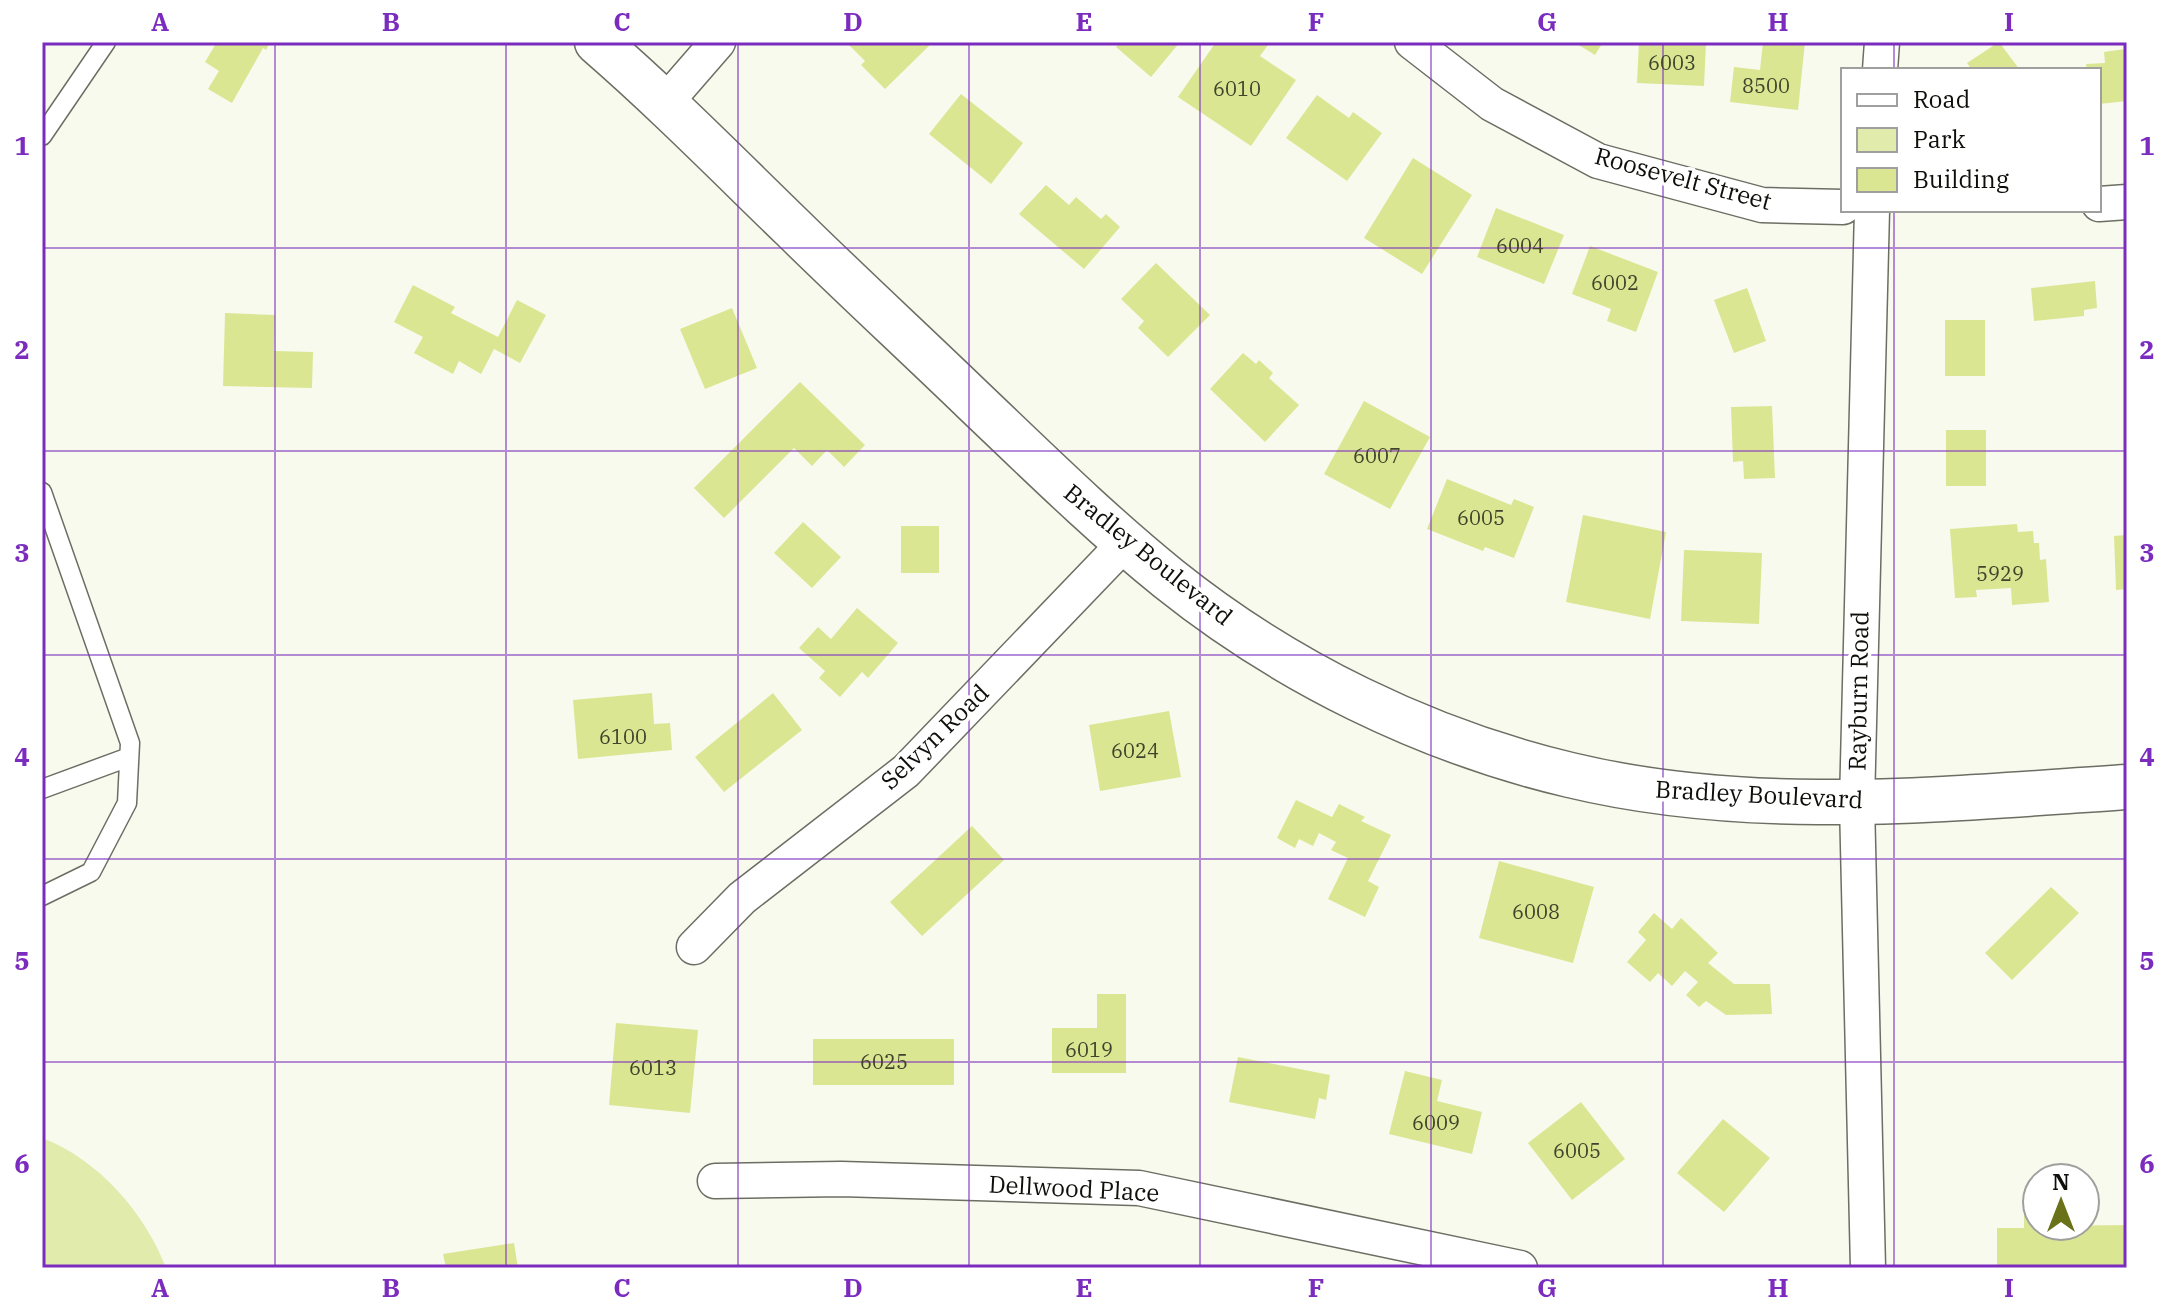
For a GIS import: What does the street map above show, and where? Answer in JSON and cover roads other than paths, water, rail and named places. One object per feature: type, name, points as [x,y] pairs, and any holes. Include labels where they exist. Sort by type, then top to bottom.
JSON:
[{"type":"main road","name":"Bradley Boulevard","points":[[597,42],[665,103],[819,254],[1125,543],[1225,620],[1286,659],[1368,703],[1492,753],[1572,776],[1652,790],[1787,801],[1857,803],[2127,787]]},
{"type":"street","points":[[665,103],[718,42]]},
{"type":"street","name":"Roosevelt Street","points":[[1412,42],[1492,104],[1598,161],[1762,205],[1841,207]]},
{"type":"street","points":[[1880,68],[1882,42]]},
{"type":"street","points":[[2101,204],[2127,202]]},
{"type":"street","name":"Rayburn Road","points":[[1868,1268],[1857,803],[1872,212]]},
{"type":"street","name":"Selvyn Road","points":[[694,947],[742,898],[906,771],[1125,543]]},
{"type":"street","name":"Dellwood Place","points":[[715,1181],[841,1179],[1139,1188],[1520,1268]]},
{"type":"lane","points":[[42,136],[106,42]]},
{"type":"lane","points":[[42,492],[130,743],[127,803],[91,872],[42,896]]},
{"type":"lane","points":[[42,789],[129,757]]}]
